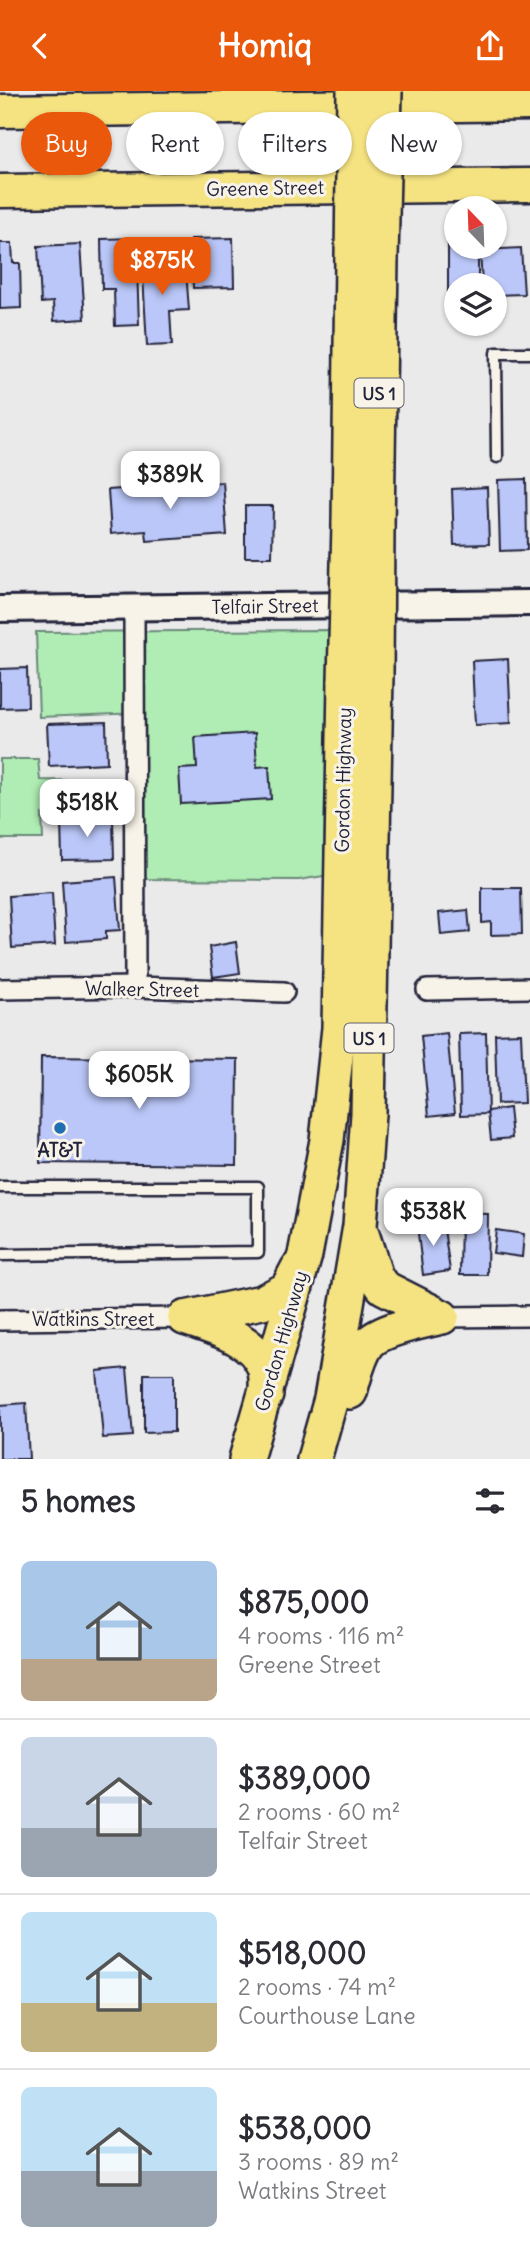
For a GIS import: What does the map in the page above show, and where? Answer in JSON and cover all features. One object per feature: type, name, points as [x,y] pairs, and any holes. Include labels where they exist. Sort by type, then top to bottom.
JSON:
[{"type":"highway","name":"Gordon Highway","points":[[354,91],[367,258]]},
{"type":"highway","name":"Gordon Highway","points":[[314,1459],[331,1399],[360,1226],[368,1114],[360,677],[367,258],[385,91]]},
{"type":"highway","name":"Gordon Highway","points":[[246,1459],[305,1255],[327,1140],[336,1067],[360,677]]},
{"type":"highway","points":[[360,1226],[369,1261],[383,1287],[442,1317]]},
{"type":"highway","points":[[185,1318],[262,1302],[277,1296],[287,1289],[305,1255]]},
{"type":"highway","points":[[329,1459],[360,1357],[370,1341],[416,1323],[442,1317]]},
{"type":"highway","points":[[185,1318],[221,1331],[247,1345],[264,1368],[266,1396]]},
{"type":"main road","points":[[0,111],[126,105],[530,104]]},
{"type":"main road","name":"Greene Street","points":[[0,191],[530,185]]},
{"type":"street","name":"Telfair Street","points":[[0,609],[530,603]]},
{"type":"street","points":[[134,608],[135,987]]},
{"type":"street","name":"Walker Street","points":[[0,989],[135,987],[284,992]]},
{"type":"street","points":[[427,990],[530,988]]},
{"type":"street","points":[[442,1317],[530,1316]]},
{"type":"street","name":"Watkins Street","points":[[0,1320],[185,1318]]},
{"type":"lane","points":[[497,457],[496,353],[530,353]]},
{"type":"lane","points":[[0,1187],[258,1187],[258,1252],[0,1255]]},
{"type":"green space","points":[[330,630],[324,876],[299,880],[143,879],[141,810],[42,814],[43,839],[0,839],[0,759],[38,759],[40,780],[141,782],[142,713],[39,717],[36,632]]},
{"type":"building","points":[[136,238],[139,325],[115,326],[114,289],[102,289],[101,239]]},
{"type":"building","points":[[233,238],[234,287],[193,288],[191,239]]},
{"type":"building","points":[[0,243],[12,243],[13,263],[20,263],[21,308],[0,309]]},
{"type":"building","points":[[80,244],[85,319],[54,321],[53,302],[41,303],[38,246]]},
{"type":"building","points":[[521,248],[524,294],[507,295],[507,273],[481,273],[481,259],[508,259],[508,249]]},
{"type":"building","points":[[172,255],[173,272],[186,271],[189,310],[170,311],[172,345],[147,346],[142,257]]},
{"type":"building","points":[[448,259],[478,259],[478,273],[448,273]]},
{"type":"building","points":[[526,479],[527,550],[500,551],[498,480]]},
{"type":"building","points":[[223,482],[227,535],[147,541],[146,531],[111,534],[108,490]]},
{"type":"building","points":[[487,487],[489,544],[454,545],[452,489]]},
{"type":"building","points":[[245,506],[273,506],[272,557],[245,557]]},
{"type":"building","points":[[508,659],[511,723],[475,725],[472,661]]},
{"type":"building","points":[[27,668],[28,707],[0,708],[0,669]]},
{"type":"building","points":[[106,722],[107,763],[49,766],[47,724]]},
{"type":"building","points":[[255,733],[257,767],[269,766],[271,799],[181,804],[179,769],[197,768],[195,737]]},
{"type":"building","points":[[113,819],[114,859],[62,860],[61,820]]},
{"type":"building","points":[[116,877],[120,930],[106,931],[106,939],[66,942],[62,881]]},
{"type":"building","points":[[482,888],[521,888],[522,934],[491,935],[491,922],[482,923]]},
{"type":"building","points":[[52,893],[55,945],[12,948],[9,896]]},
{"type":"building","points":[[468,910],[470,932],[441,935],[439,913]]},
{"type":"building","points":[[236,942],[240,973],[213,977],[209,947]]},
{"type":"building","points":[[447,1033],[455,1113],[429,1116],[421,1036]]},
{"type":"building","points":[[486,1033],[488,1114],[461,1115],[459,1034]]},
{"type":"building","points":[[521,1033],[524,1103],[497,1104],[495,1034]]},
{"type":"building","points":[[41,1057],[238,1059],[237,1165],[40,1163]]},
{"type":"building","points":[[509,1108],[512,1138],[491,1140],[488,1111]]},
{"type":"building","points":[[461,1213],[488,1214],[487,1275],[460,1275]]},
{"type":"building","points":[[443,1222],[450,1271],[423,1275],[417,1225]]},
{"type":"building","points":[[496,1230],[524,1234],[522,1257],[493,1253]]},
{"type":"building","points":[[127,1368],[133,1436],[103,1438],[97,1371]]},
{"type":"building","points":[[144,1374],[174,1374],[174,1432],[144,1433]]},
{"type":"building","points":[[26,1403],[29,1459],[0,1459],[0,1405]]},
{"type":"place","name":"AT&T","points":[[60,1128]]}]
